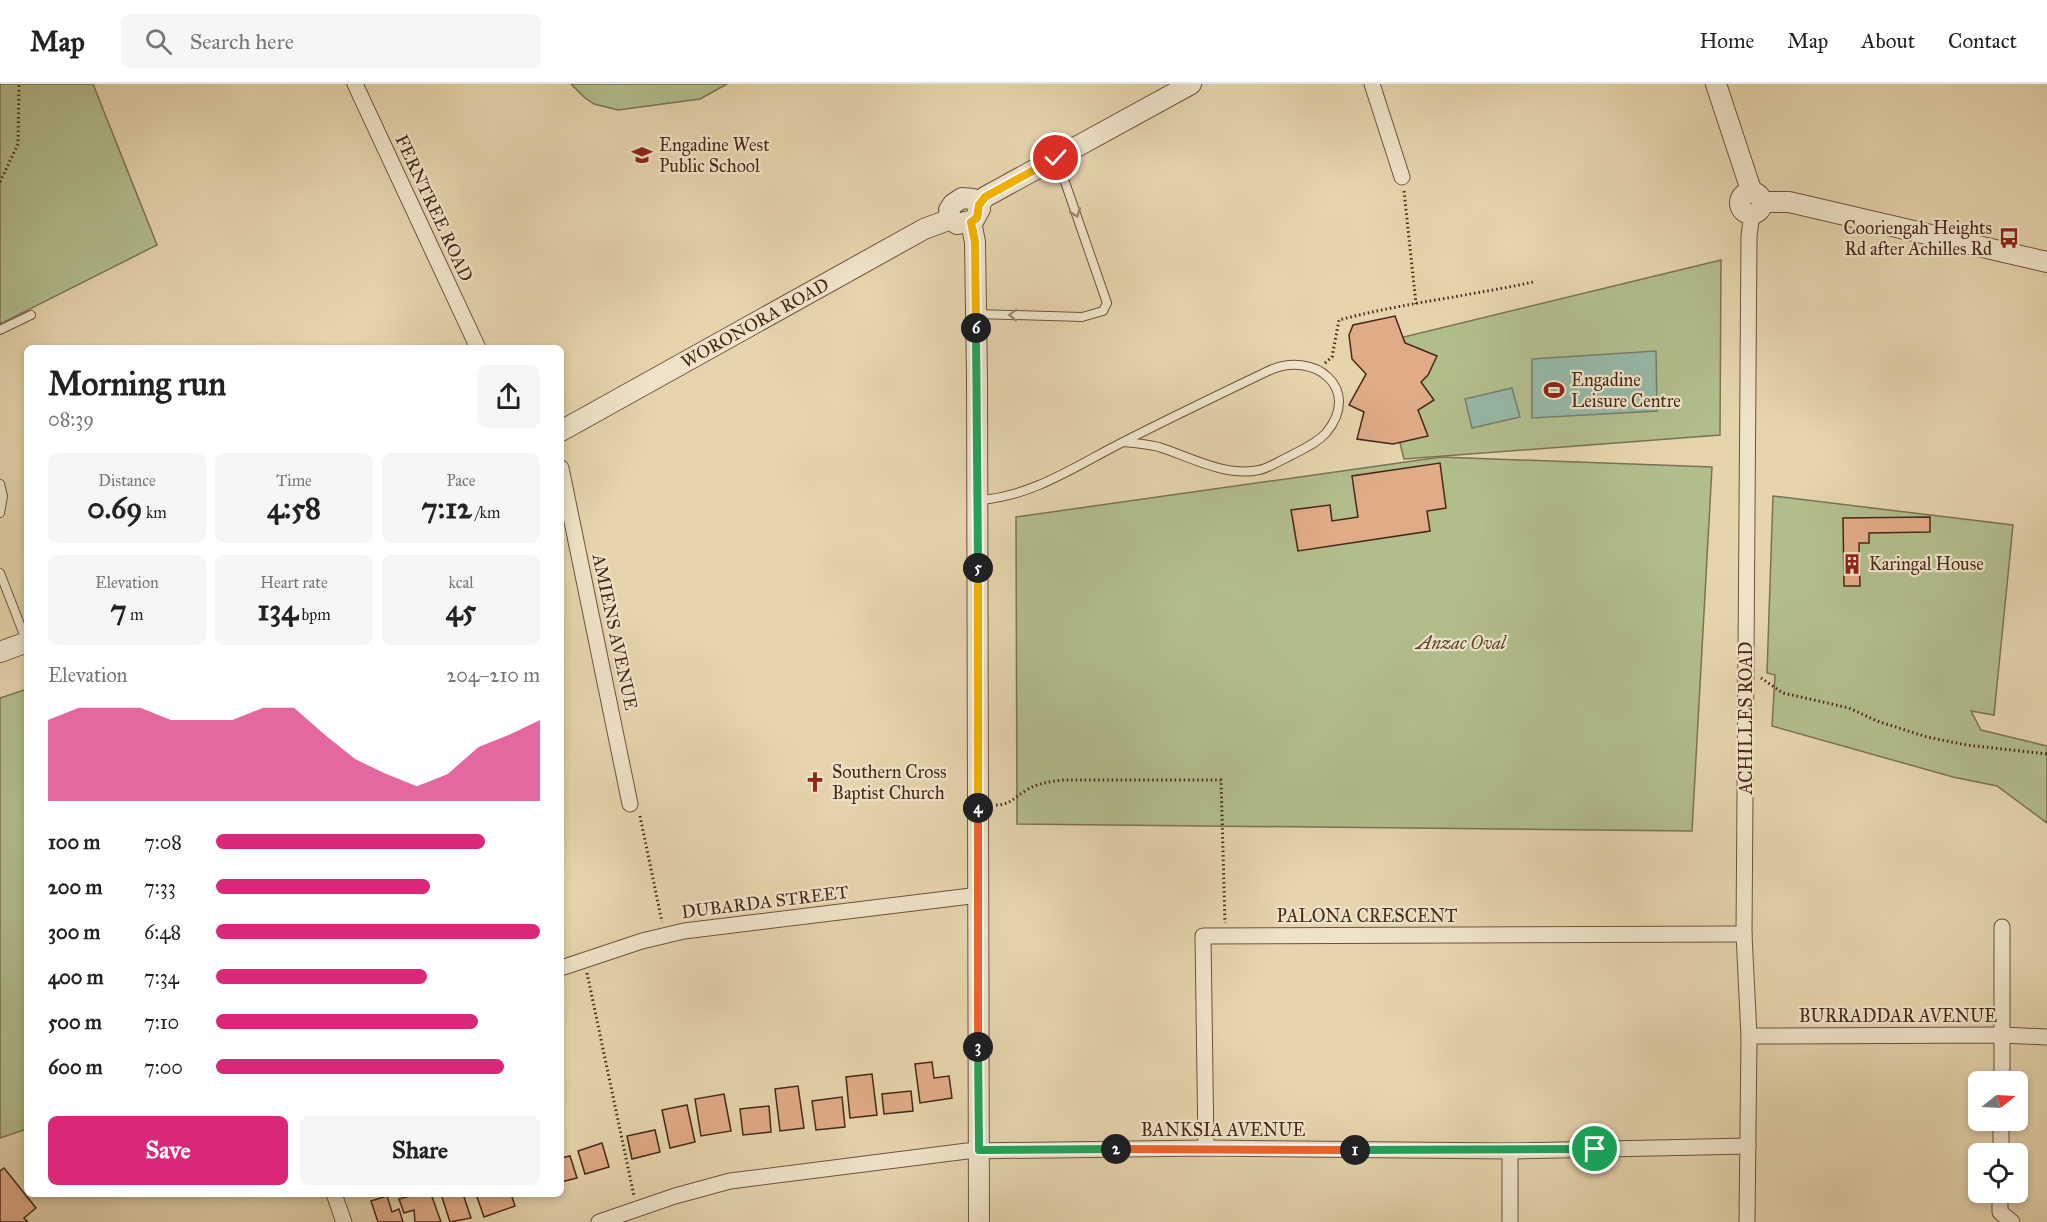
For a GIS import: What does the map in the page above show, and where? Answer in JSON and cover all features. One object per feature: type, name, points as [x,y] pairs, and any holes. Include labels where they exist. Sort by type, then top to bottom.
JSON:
[{"type":"street","name":"FERNTREE ROAD","points":[[355,84],[477,345]]},
{"type":"street","points":[[979,1222],[978,500],[975,213],[985,197],[1191,84]]},
{"type":"street","points":[[1372,84],[1402,177]]},
{"type":"street","name":"ACHILLES ROAD","points":[[1716,84],[1755,203],[1749,236],[1746,461],[1747,668],[1744,934],[1749,1036],[1748,1222]]},
{"type":"street","points":[[1755,203],[1789,202],[2047,262]]},
{"type":"street","name":"WORONORA ROAD","points":[[564,429],[924,229],[951,219],[957,224],[975,213]]},
{"type":"street","name":"AMIENS AVENUE","points":[[564,483],[630,804]]},
{"type":"street","points":[[0,652],[24,643]]},
{"type":"street","name":"DUBARDA STREET","points":[[564,967],[664,935],[979,895]]},
{"type":"street","points":[[2002,927],[2002,1071]]},
{"type":"street","name":"PALONA CRESCENT","points":[[1206,1148],[1203,936],[1744,934]]},
{"type":"street","name":"BURRADDAR AVENUE","points":[[1749,1036],[2002,1035],[2047,1037]]},
{"type":"street","name":"BANKSIA AVENUE","points":[[599,1222],[701,1188],[747,1178],[979,1150],[1206,1148],[1510,1151],[1748,1146]]},
{"type":"street","points":[[1510,1151],[1510,1222]]},
{"type":"street","points":[[335,1197],[344,1222]]},
{"type":"street","points":[[2000,1203],[2000,1212],[2012,1222]]},
{"type":"lane","points":[[976,314],[1082,317],[1102,310],[1107,303],[1056,158]]},
{"type":"lane","points":[[0,330],[31,315]]},
{"type":"lane","points":[[978,500],[1004,498],[1022,493],[1123,442],[1275,368],[1302,364],[1319,369],[1331,379],[1339,398],[1335,418],[1326,433],[1310,446],[1260,470],[1227,470],[1155,446],[1123,442]]},
{"type":"lane","points":[[0,484],[3,496],[0,513]]},
{"type":"lane","points":[[0,573],[24,634]]},
{"type":"path","points":[[0,182],[18,144],[19,84]]},
{"type":"path","points":[[1402,177],[1416,304]]},
{"type":"path","points":[[1319,369],[1332,357],[1339,320],[1384,308],[1533,282]]},
{"type":"path","points":[[1747,668],[1783,693],[1849,708],[1877,721],[1927,737],[2047,754]]},
{"type":"path","points":[[978,806],[1007,805],[1024,791],[1042,783],[1062,780],[1221,780],[1225,936]]},
{"type":"path","points":[[630,804],[639,813],[664,935]]},
{"type":"path","points":[[584,960],[637,1209]]},
{"type":"green space","points":[[0,84],[93,84],[157,245],[0,324]]},
{"type":"green space","points":[[571,84],[727,84],[700,99],[618,110],[594,104]]},
{"type":"green space","name":"Engadine Leisure Centre","points":[[1721,260],[1720,435],[1404,459],[1375,344]]},
{"type":"green space","name":"Anzac Oval","points":[[1441,457],[1712,467],[1692,831],[1017,824],[1016,517]]},
{"type":"green space","points":[[1773,496],[2013,525],[1994,715],[1971,711],[1981,730],[2047,746],[2047,823],[1997,786],[1953,777],[1772,726],[1775,675],[1767,673]]},
{"type":"green space","points":[[24,690],[24,1130],[0,1138],[0,698]]},
{"type":"shaded area","points":[[1656,351],[1657,411],[1532,418],[1532,359]]},
{"type":"shaded area","points":[[1512,388],[1520,417],[1472,428],[1465,399]]},
{"type":"building","points":[[1395,316],[1405,343],[1437,356],[1428,375],[1421,382],[1434,400],[1418,410],[1428,436],[1393,444],[1357,439],[1364,412],[1349,405],[1366,374],[1352,359],[1349,335],[1353,325]]},
{"type":"building","points":[[1440,463],[1446,508],[1427,511],[1430,531],[1298,551],[1291,510],[1330,505],[1332,521],[1358,517],[1352,476]]},
{"type":"building","name":"Karingal House","points":[[1930,517],[1930,532],[1869,533],[1869,543],[1859,543],[1860,586],[1844,586],[1843,518]]},
{"type":"building","points":[[932,1062],[934,1078],[949,1076],[952,1098],[920,1103],[915,1064]]},
{"type":"building","points":[[872,1074],[877,1115],[850,1118],[846,1077]]},
{"type":"building","points":[[798,1086],[804,1128],[780,1131],[775,1089]]},
{"type":"building","points":[[911,1091],[913,1111],[884,1114],[882,1094]]},
{"type":"building","points":[[724,1094],[731,1131],[701,1136],[695,1099]]},
{"type":"building","points":[[842,1097],[845,1127],[816,1130],[812,1101]]},
{"type":"building","points":[[687,1105],[695,1142],[670,1148],[662,1110]]},
{"type":"building","points":[[769,1106],[771,1132],[743,1135],[740,1109]]},
{"type":"building","points":[[655,1130],[660,1152],[632,1159],[627,1136]]},
{"type":"building","points":[[602,1143],[609,1167],[585,1174],[578,1151]]},
{"type":"building","points":[[570,1156],[577,1178],[564,1181],[564,1157]]},
{"type":"building","points":[[4,1168],[24,1193],[24,1197],[27,1197],[36,1208],[24,1218],[28,1222],[0,1222],[0,1171]]},
{"type":"building","points":[[387,1197],[392,1212],[399,1209],[403,1222],[378,1222],[371,1201]]},
{"type":"building","points":[[432,1197],[441,1222],[415,1222],[414,1210],[404,1213],[399,1199]]},
{"type":"building","points":[[442,1197],[464,1197],[471,1218],[450,1222]]},
{"type":"building","points":[[477,1197],[512,1197],[515,1206],[484,1217]]},
{"type":"place","name":"Engadine West Public School","points":[[642,155]]},
{"type":"place","name":"Cooriengah Heights Rd after Achilles Rd","points":[[2009,238]]},
{"type":"place","name":"Engadine Leisure Centre","points":[[1554,390]]},
{"type":"place","name":"Karingal House","points":[[1852,564]]},
{"type":"place","name":"Southern Cross Baptist Church","points":[[815,782]]},
{"type":"route","points":[[1056,158],[985,197],[979,205],[977,218],[971,222],[975,242],[977,378],[979,1150],[1206,1148],[1510,1151],[1595,1149]]}]
